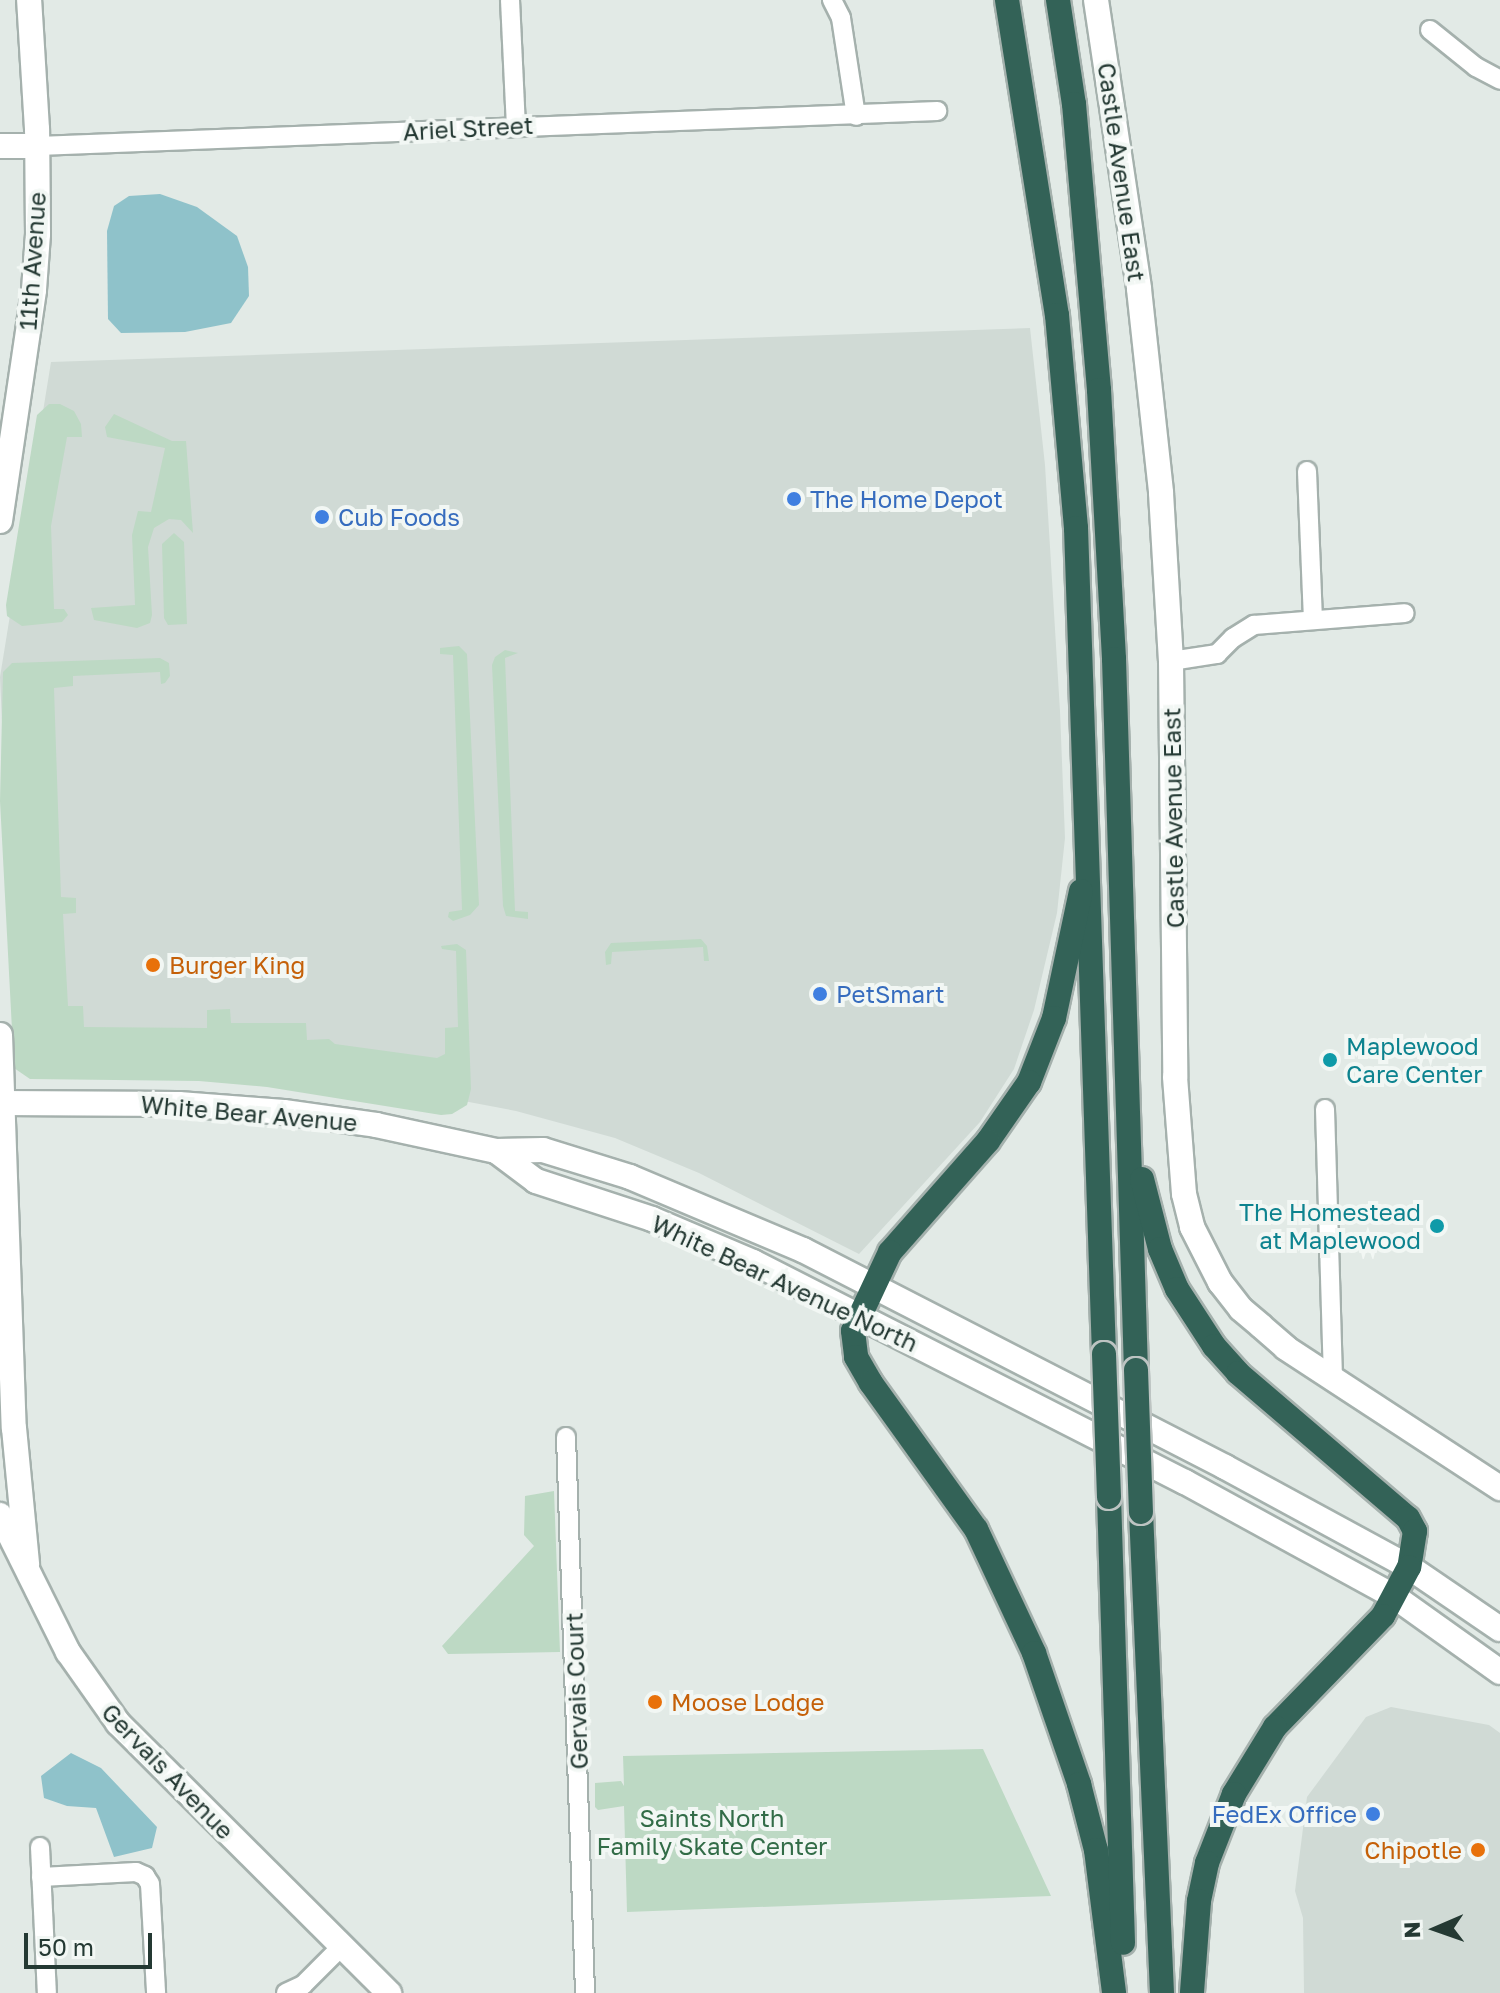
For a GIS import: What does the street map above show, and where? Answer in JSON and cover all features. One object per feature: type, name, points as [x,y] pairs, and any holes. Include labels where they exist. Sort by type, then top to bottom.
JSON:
[{"type":"highway","points":[[1007,0],[1047,245],[1064,386],[1081,599],[1124,1993]]},
{"type":"highway","points":[[1058,0],[1074,104],[1099,390],[1114,659],[1141,1512],[1162,1993]]},
{"type":"highway","points":[[1089,857],[1054,1018],[1029,1082],[988,1141],[890,1252],[858,1314],[853,1331],[856,1357],[877,1393],[976,1529],[1034,1653],[1079,1784],[1096,1850],[1114,1993]]},
{"type":"highway","points":[[1127,1066],[1150,1220],[1177,1289],[1214,1346],[1238,1373],[1408,1518],[1415,1531],[1409,1567],[1383,1616],[1275,1727],[1234,1794],[1204,1876],[1194,1936],[1192,1993]]},
{"type":"street","name":"11th Avenue","points":[[0,521],[34,290],[38,146],[29,0]]},
{"type":"street","points":[[510,0],[516,125]]},
{"type":"street","points":[[832,0],[841,18],[856,116]]},
{"type":"street","name":"Castle Avenue East","points":[[1096,0],[1130,215],[1155,424],[1171,661],[1175,1077],[1189,1216],[1205,1258],[1241,1309],[1286,1348],[1500,1488]]},
{"type":"street","points":[[1430,30],[1451,49],[1500,80]]},
{"type":"street","name":"Ariel Street","points":[[0,146],[937,111]]},
{"type":"street","points":[[1307,471],[1313,620]]},
{"type":"street","points":[[1171,661],[1217,654],[1233,638],[1254,625],[1405,613]]},
{"type":"street","points":[[0,1035],[1,1103]]},
{"type":"street","name":"White Bear Avenue","points":[[1,1103],[179,1104],[284,1112],[376,1125],[496,1151]]},
{"type":"street","name":"Gervais Avenue","points":[[1,1103],[14,1428],[27,1571]]},
{"type":"street","points":[[1325,1109],[1333,1377]]},
{"type":"street","name":"White Bear Avenue North","points":[[496,1151],[543,1150],[630,1177],[736,1219],[872,1285],[1239,1474],[1409,1567],[1500,1629]]},
{"type":"street","name":"White Bear Avenue North","points":[[496,1151],[536,1181],[690,1235],[858,1314],[1263,1522],[1395,1597],[1500,1672]]},
{"type":"street","name":"Gervais Court","points":[[566,1437],[585,1993]]},
{"type":"street","name":"Gervais Avenue","points":[[0,1515],[68,1652],[118,1723],[389,1993]]},
{"type":"street","points":[[40,1847],[47,1993]]},
{"type":"street","points":[[41,1877],[136,1872],[145,1876],[150,1884],[156,1993]]},
{"type":"street","points":[[286,1993],[303,1985],[342,1946]]},
{"type":"shaded area","points":[[1030,328],[1045,465],[1060,711],[1065,838],[1057,913],[1034,1010],[1014,1069],[980,1122],[859,1254],[699,1173],[615,1138],[516,1111],[400,1089],[17,1066],[0,677],[51,362]]},
{"type":"shaded area","points":[[1391,1707],[1489,1725],[1500,1733],[1500,1993],[1304,1993],[1303,1918],[1295,1891],[1307,1797],[1366,1717]]},
{"type":"green space","points":[[49,404],[60,404],[74,411],[81,424],[82,437],[67,437],[51,526],[54,609],[64,609],[68,615],[62,622],[22,626],[7,616],[6,605],[37,415]]},
{"type":"green space","points":[[114,414],[172,441],[186,441],[193,533],[181,520],[169,519],[154,528],[148,547],[152,615],[150,623],[137,628],[94,620],[91,608],[135,605],[132,535],[138,511],[151,512],[165,448],[107,437],[105,427]]},
{"type":"green space","points":[[174,533],[184,542],[187,624],[168,625],[164,618],[162,544]]},
{"type":"green space","points":[[459,646],[467,654],[479,905],[470,915],[453,921],[448,917],[449,912],[462,910],[453,655],[440,654],[440,648]]},
{"type":"green space","points":[[505,650],[518,653],[505,658],[515,911],[528,912],[528,919],[506,916],[503,906],[492,665],[495,657]]},
{"type":"green space","points":[[160,658],[169,663],[170,676],[165,683],[161,684],[160,672],[73,676],[73,686],[54,688],[61,897],[76,898],[76,913],[63,914],[68,1006],[83,1006],[84,1027],[207,1028],[207,1010],[230,1009],[231,1023],[306,1023],[307,1040],[329,1039],[335,1044],[437,1058],[445,1054],[445,1028],[458,1027],[456,951],[442,949],[441,946],[457,944],[466,950],[471,1089],[467,1105],[452,1114],[441,1115],[267,1087],[199,1081],[30,1079],[14,1068],[0,801],[3,672],[12,663]]},
{"type":"green space","points":[[701,939],[707,946],[709,961],[704,961],[703,947],[612,952],[611,964],[606,965],[605,952],[611,943]]},
{"type":"green space","points":[[554,1491],[560,1652],[448,1654],[442,1646],[534,1546],[524,1535],[525,1496]]},
{"type":"green space","name":"Saints North Family Skate Center","points":[[983,1749],[1051,1896],[627,1912],[624,1806],[598,1810],[595,1807],[595,1783],[621,1781],[624,1786],[623,1756]]},
{"type":"water","points":[[160,194],[197,207],[237,236],[248,267],[249,296],[231,323],[185,332],[121,333],[108,319],[107,231],[114,206],[129,196]]},
{"type":"water","points":[[71,1753],[101,1768],[157,1827],[152,1848],[114,1857],[96,1808],[67,1806],[44,1798],[41,1776]]},
{"type":"place","name":"The Home Depot","points":[[794,499]]},
{"type":"place","name":"Cub Foods","points":[[322,517]]},
{"type":"place","name":"Burger King","points":[[153,965]]},
{"type":"place","name":"PetSmart","points":[[820,994]]},
{"type":"place","name":"Maplewood Care Center","points":[[1330,1060]]},
{"type":"place","name":"The Homestead at Maplewood","points":[[1437,1226]]},
{"type":"place","name":"Moose Lodge","points":[[655,1702]]},
{"type":"place","name":"FedEx Office","points":[[1373,1814]]},
{"type":"place","name":"Chipotle","points":[[1478,1850]]}]
